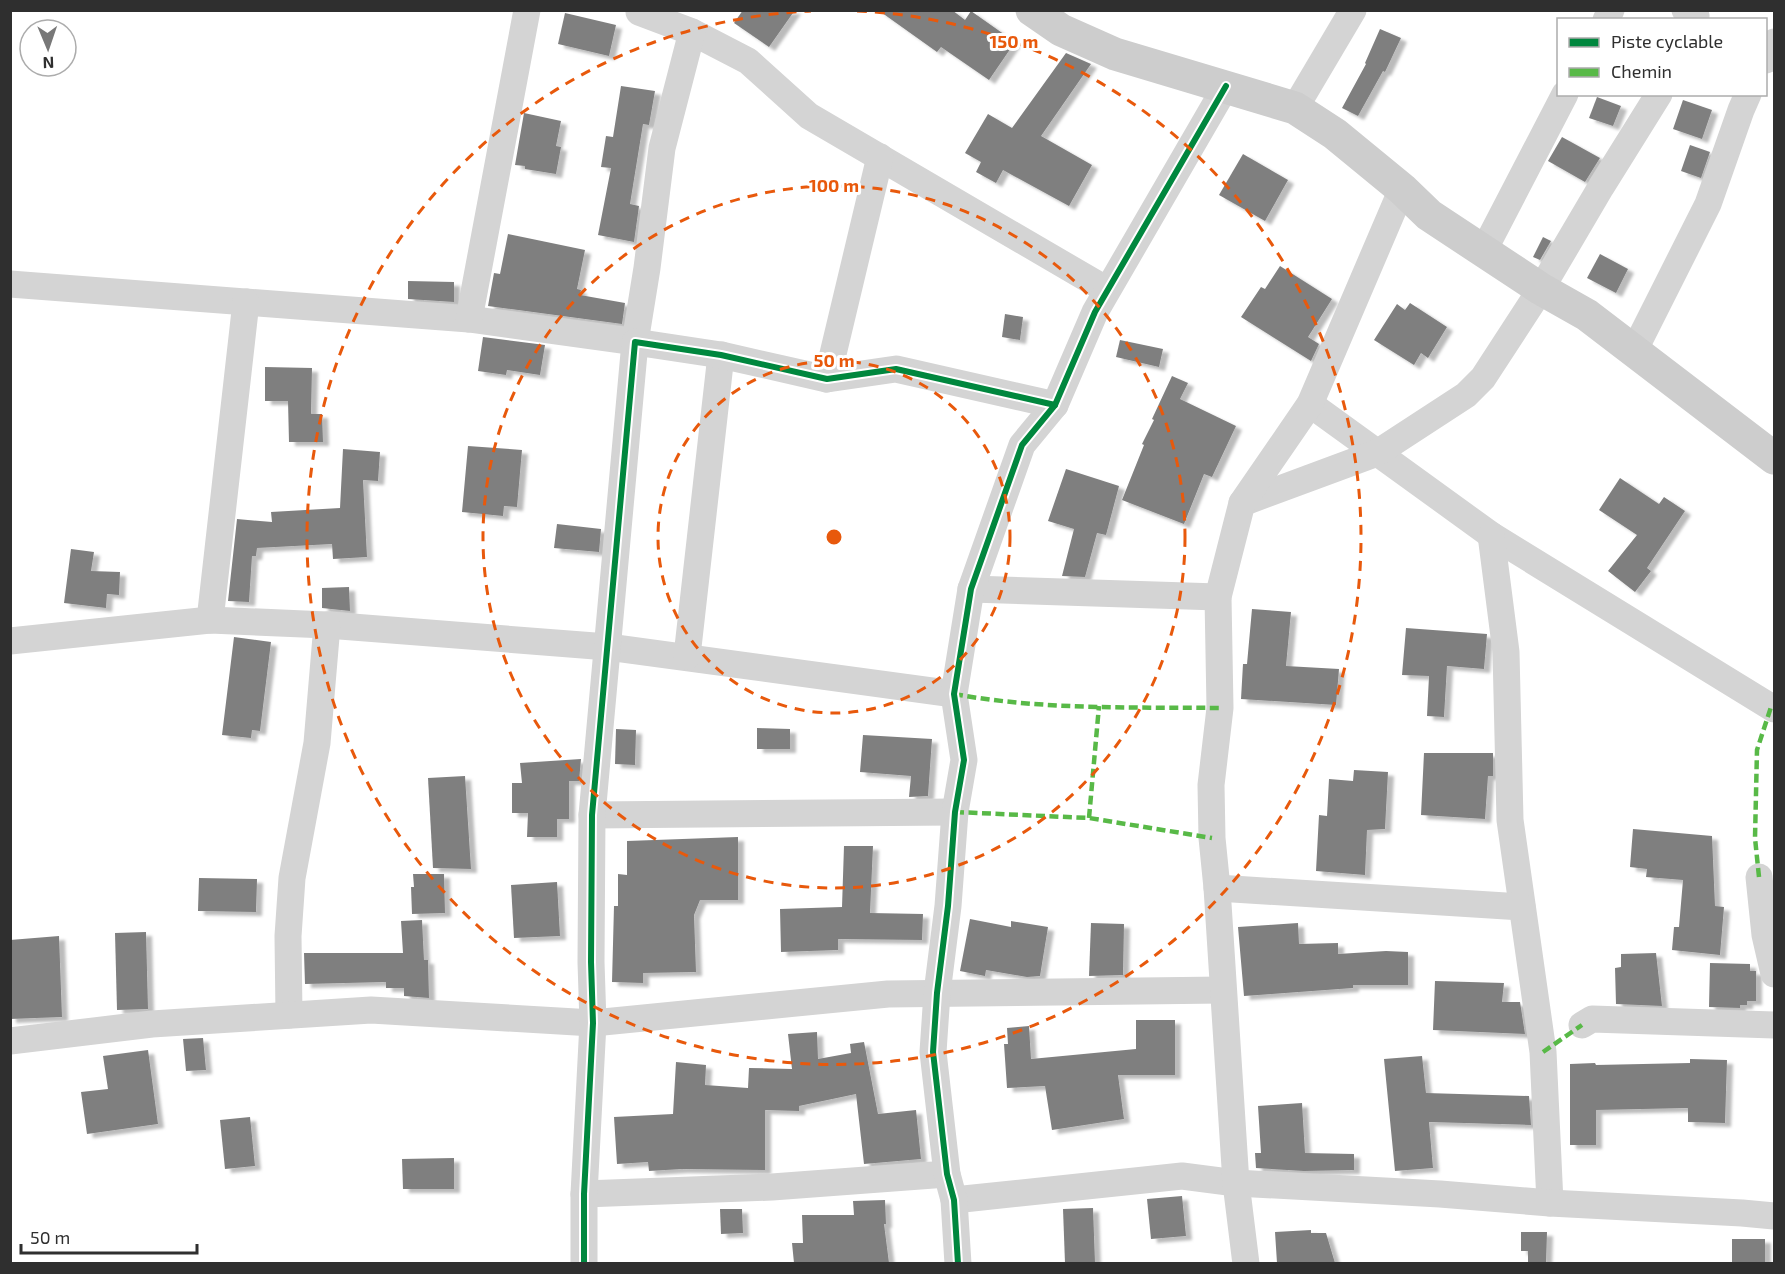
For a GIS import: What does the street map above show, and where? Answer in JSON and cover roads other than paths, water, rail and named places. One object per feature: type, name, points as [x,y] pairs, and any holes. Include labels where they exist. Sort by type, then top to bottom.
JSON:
[{"type":"street","points":[[469,319],[527,10]]},
{"type":"street","points":[[1032,10],[1061,30],[1115,54],[1295,108],[1335,134],[1402,189],[1428,215],[1541,289],[1587,315],[1773,454]]},
{"type":"street","points":[[1295,108],[1353,10]]},
{"type":"street","points":[[639,12],[692,32],[748,61],[809,116],[1107,290]]},
{"type":"street","points":[[584,1263],[584,1194],[593,1023],[592,815],[635,342],[662,148],[692,32]]},
{"type":"street","points":[[1767,58],[1774,42]]},
{"type":"street","points":[[958,1263],[933,1052],[955,812],[964,760],[954,694],[971,589],[1022,445],[1055,405],[1095,312],[1226,86]]},
{"type":"street","points":[[1484,252],[1564,96]]},
{"type":"street","points":[[1242,503],[1377,453],[1466,395],[1483,378],[1541,289],[1658,96]]},
{"type":"street","points":[[1634,351],[1708,204],[1747,96]]},
{"type":"street","points":[[826,379],[880,158]]},
{"type":"street","points":[[1246,1263],[1236,1183],[1212,838],[1211,785],[1220,708],[1218,597],[1242,503],[1310,404],[1402,189]]},
{"type":"street","points":[[10,284],[469,319],[721,355],[826,379],[896,369],[1055,405]]},
{"type":"street","points":[[210,620],[246,302]]},
{"type":"street","points":[[687,656],[721,355]]},
{"type":"street","points":[[1310,404],[1491,535],[1774,710]]},
{"type":"street","points":[[1406,435],[1411,478]]},
{"type":"street","points":[[1491,535],[1506,652],[1510,820],[1543,1052],[1550,1203]]},
{"type":"street","points":[[971,589],[1218,597]]},
{"type":"street","points":[[10,641],[210,620],[327,625],[608,647],[954,694]]},
{"type":"street","points":[[289,1015],[288,936],[292,878],[317,743],[327,625]]},
{"type":"street","points":[[592,815],[955,812]]},
{"type":"street","points":[[1759,877],[1765,935],[1774,974]]},
{"type":"street","points":[[1217,888],[1522,907]]},
{"type":"street","points":[[10,1041],[152,1024],[371,1010],[593,1023],[888,994],[1223,990]]},
{"type":"street","points":[[1582,1025],[1592,1019],[1774,1024]]},
{"type":"street","points":[[584,1194],[772,1187],[950,1187],[1182,1176],[1236,1183],[1774,1216]]}]
